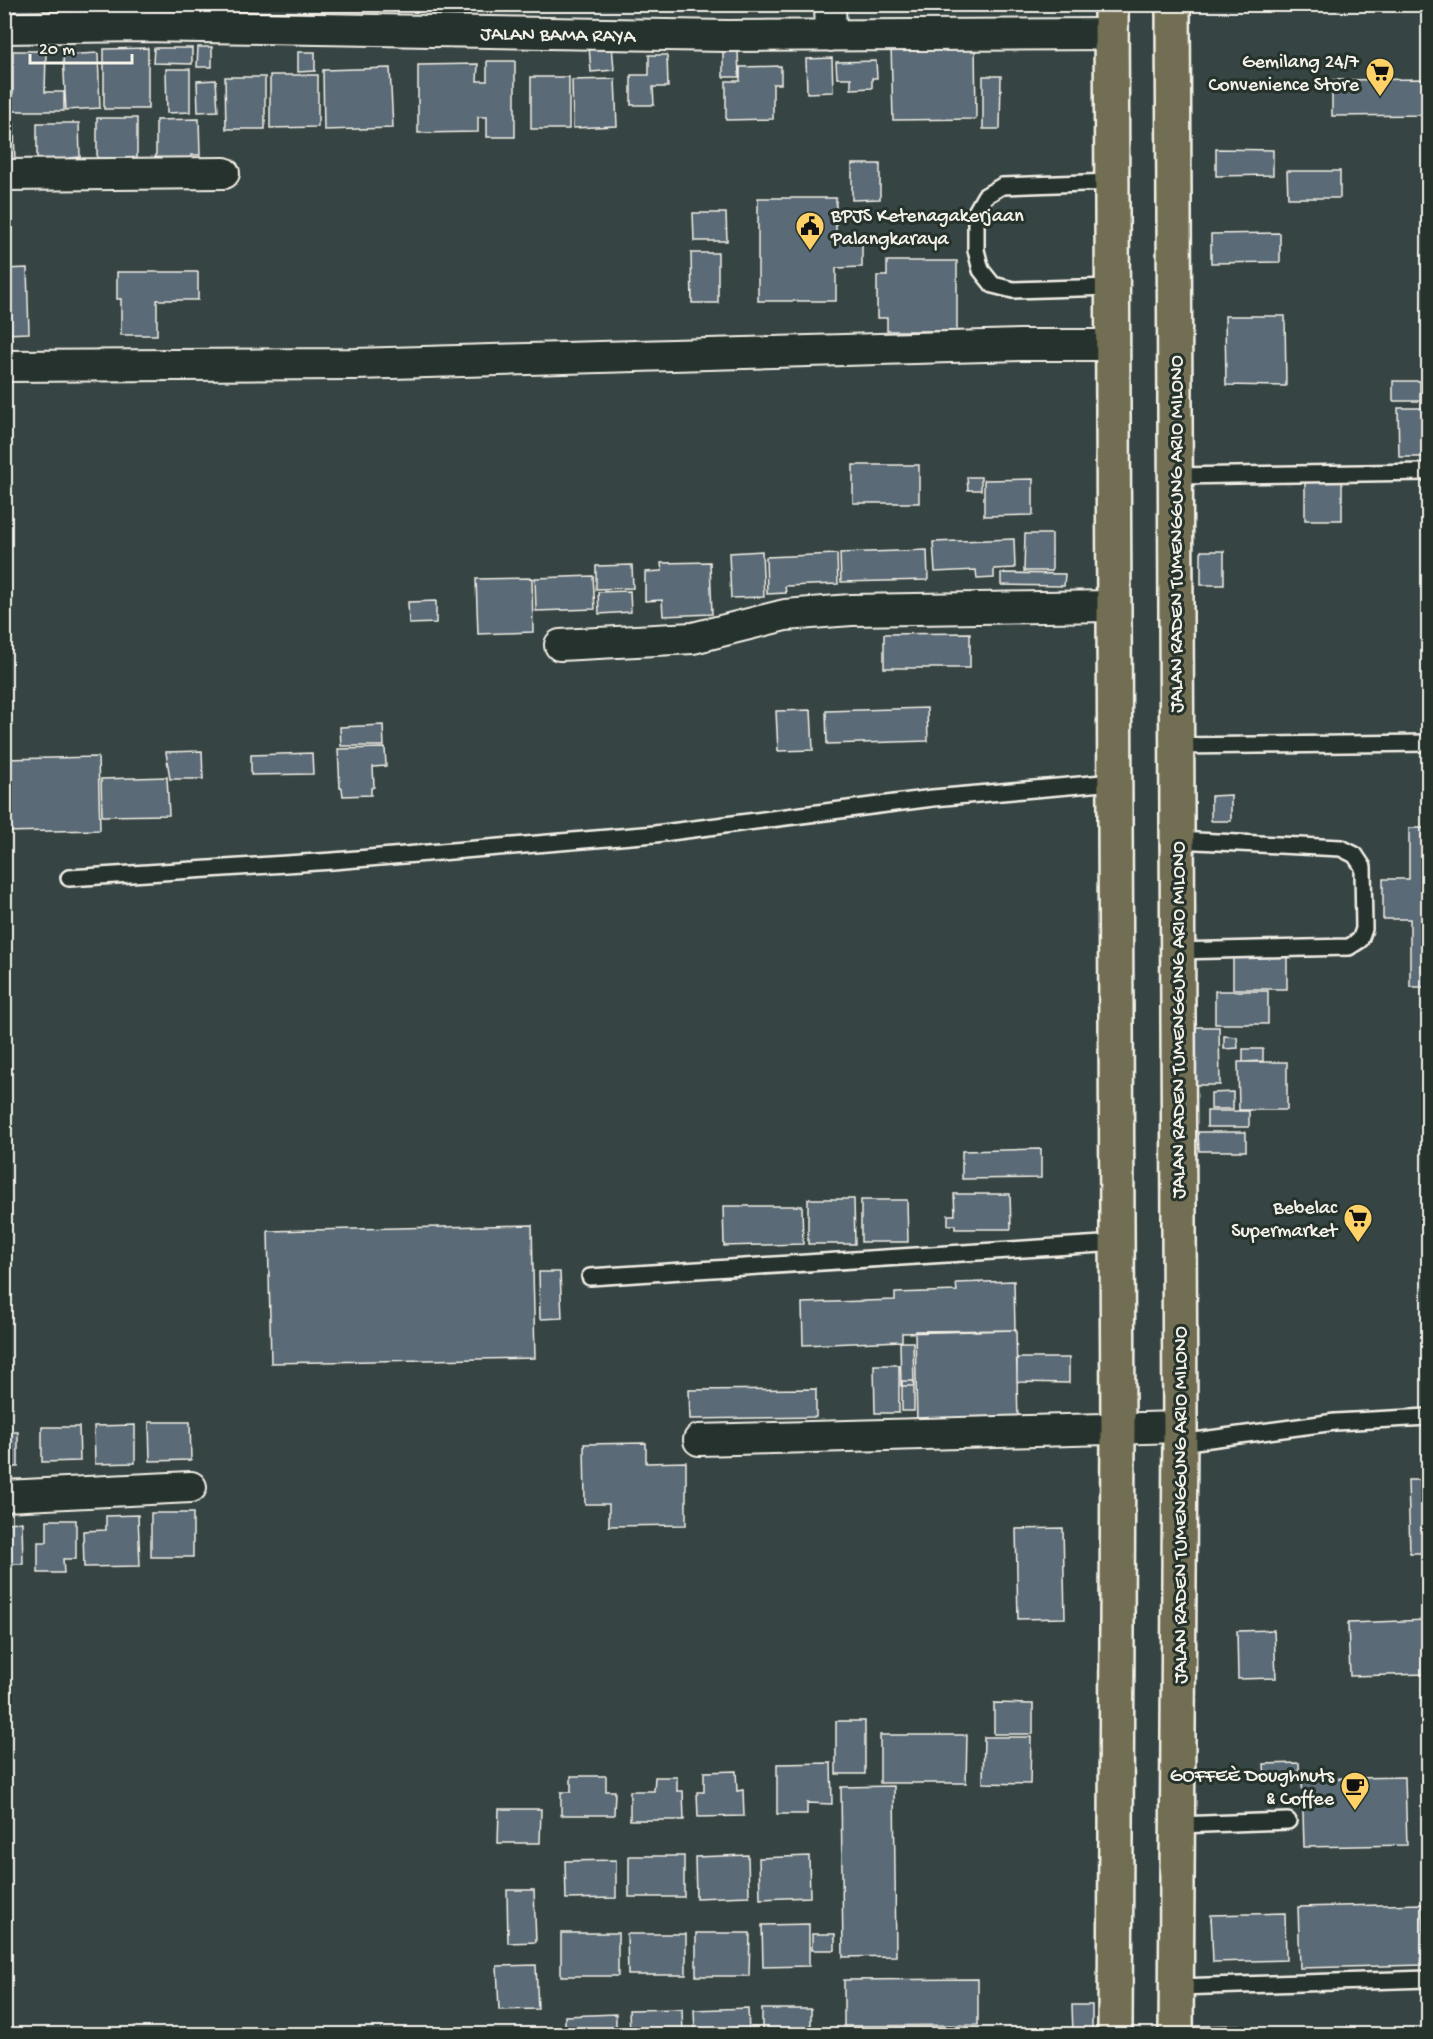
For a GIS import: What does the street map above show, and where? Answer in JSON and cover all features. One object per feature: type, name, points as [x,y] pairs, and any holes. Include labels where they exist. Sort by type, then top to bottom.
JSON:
[{"type":"highway","name":"JALAN RADEN TUMENGGUNG ARIO MILONO","points":[[1173,4],[1180,1435],[1176,2034]]},
{"type":"highway","points":[[1111,19],[1118,1427],[1115,2034]]},
{"type":"street","points":[[830,4],[831,36]]},
{"type":"street","name":"JALAN BAMA RAYA","points":[[4,28],[140,15],[831,36],[1111,19]]},
{"type":"street","points":[[4,175],[224,173]]},
{"type":"street","points":[[4,366],[355,364],[1021,345],[1113,345]]},
{"type":"street","points":[[560,645],[693,638],[785,615],[851,610],[1113,606]]},
{"type":"street","points":[[699,1440],[1118,1427],[1180,1435]]},
{"type":"street","points":[[4,1496],[191,1487]]},
{"type":"lane","points":[[1112,182],[1002,186],[985,196],[976,212],[976,250],[981,270],[993,285],[1013,290],[1112,287]]},
{"type":"lane","points":[[1176,476],[1428,472]]},
{"type":"lane","points":[[1175,746],[1428,743]]},
{"type":"lane","points":[[69,878],[333,861],[655,834],[933,798],[1114,782]]},
{"type":"lane","points":[[1176,840],[1341,848],[1355,855],[1363,867],[1364,929],[1360,940],[1348,948],[1176,951]]},
{"type":"lane","points":[[590,1277],[1117,1243]]},
{"type":"lane","points":[[1180,1435],[1428,1417]]},
{"type":"lane","points":[[1178,1825],[1288,1821]]},
{"type":"lane","points":[[1177,1987],[1428,1979]]},
{"type":"building","points":[[60,4],[96,4],[96,14],[60,14]]},
{"type":"building","points":[[975,44],[976,119],[893,120],[891,45]]},
{"type":"building","points":[[612,45],[614,70],[591,72],[589,47]]},
{"type":"building","points":[[198,47],[212,47],[212,67],[197,67]]},
{"type":"building","points":[[148,48],[148,109],[104,109],[104,49]]},
{"type":"building","points":[[154,48],[192,48],[192,64],[153,63]]},
{"type":"building","points":[[13,51],[46,51],[45,92],[64,92],[64,111],[4,111],[4,93],[13,93]]},
{"type":"building","points":[[738,51],[739,77],[723,77],[723,52]]},
{"type":"building","points":[[298,52],[315,52],[315,71],[298,72]]},
{"type":"building","points":[[98,53],[100,108],[66,110],[63,55]]},
{"type":"building","points":[[649,55],[667,55],[668,87],[653,87],[654,105],[631,105],[631,75],[649,75]]},
{"type":"building","points":[[832,58],[833,92],[807,93],[806,59]]},
{"type":"building","points":[[487,61],[515,61],[515,137],[487,137],[487,117],[478,117],[478,132],[418,133],[418,65],[478,64],[477,81],[487,81]]},
{"type":"building","points":[[876,61],[877,78],[872,78],[872,88],[851,89],[851,78],[837,78],[836,62]]},
{"type":"building","points":[[781,66],[781,84],[773,84],[773,119],[726,120],[726,81],[740,81],[740,67]]},
{"type":"building","points":[[390,68],[393,128],[324,130],[323,70]]},
{"type":"building","points":[[166,69],[190,69],[190,112],[167,113]]},
{"type":"building","points":[[270,75],[318,75],[318,127],[270,128]]},
{"type":"building","points":[[983,76],[1001,76],[1000,129],[983,129]]},
{"type":"building","points":[[225,77],[265,77],[265,129],[226,129]]},
{"type":"building","points":[[531,77],[569,77],[569,129],[531,129]]},
{"type":"building","points":[[615,79],[617,126],[573,128],[572,80]]},
{"type":"building","name":"Gemilang 24/7 Convenience Store","points":[[1428,79],[1428,115],[1332,116],[1332,80]]},
{"type":"building","points":[[216,80],[218,111],[198,112],[197,81]]},
{"type":"building","points":[[97,118],[137,118],[137,158],[129,158],[129,172],[110,172],[110,158],[97,158]]},
{"type":"building","points":[[199,119],[200,155],[191,155],[191,168],[156,169],[156,120]]},
{"type":"building","points":[[4,123],[14,123],[15,164],[4,164]]},
{"type":"building","points":[[37,123],[79,123],[80,157],[70,158],[70,171],[37,171]]},
{"type":"building","points":[[1216,149],[1273,150],[1273,175],[1216,176]]},
{"type":"building","points":[[852,164],[880,164],[880,199],[852,200]]},
{"type":"building","points":[[1287,171],[1340,171],[1340,198],[1288,198]]},
{"type":"building","name":"BPJS Ketenagakerjaan Palangkaraya","points":[[758,198],[836,198],[836,234],[862,234],[862,267],[836,268],[836,301],[758,301]]},
{"type":"building","points":[[693,213],[726,213],[727,241],[694,241]]},
{"type":"building","points":[[1280,233],[1280,262],[1211,263],[1211,234]]},
{"type":"building","points":[[691,253],[718,253],[718,303],[692,303]]},
{"type":"building","points":[[887,261],[957,261],[957,331],[887,331],[887,318],[877,318],[877,276],[887,276]]},
{"type":"building","points":[[27,268],[29,333],[4,334],[4,269]]},
{"type":"building","points":[[117,272],[198,272],[198,300],[157,300],[157,335],[121,335],[121,299],[117,299]]},
{"type":"building","points":[[1225,316],[1285,316],[1286,386],[1226,385]]},
{"type":"building","points":[[1393,381],[1420,381],[1420,401],[1393,401]]},
{"type":"building","points":[[1398,408],[1428,408],[1428,457],[1399,457]]},
{"type":"building","points":[[853,465],[919,465],[919,503],[853,503]]},
{"type":"building","points":[[967,477],[981,477],[981,490],[968,490]]},
{"type":"building","points":[[1305,477],[1342,477],[1342,520],[1305,520]]},
{"type":"building","points":[[1033,479],[1033,515],[984,516],[984,480]]},
{"type":"building","points":[[1025,534],[1052,534],[1052,571],[1024,571]]},
{"type":"building","points":[[1014,539],[1015,568],[994,569],[994,578],[977,579],[976,570],[935,572],[933,542]]},
{"type":"building","points":[[927,550],[928,580],[841,582],[840,553]]},
{"type":"building","points":[[762,551],[764,597],[731,598],[729,553]]},
{"type":"building","points":[[1201,551],[1224,551],[1224,585],[1201,585]]},
{"type":"building","points":[[837,554],[838,584],[785,586],[786,593],[767,594],[766,557]]},
{"type":"building","points":[[710,562],[712,614],[663,616],[662,600],[645,601],[645,572],[662,571],[661,563]]},
{"type":"building","points":[[632,565],[633,588],[596,589],[596,566]]},
{"type":"building","points":[[1001,573],[1065,574],[1064,586],[1001,585]]},
{"type":"building","points":[[593,576],[595,609],[536,611],[535,578]]},
{"type":"building","points":[[532,578],[533,632],[478,634],[476,579]]},
{"type":"building","points":[[630,591],[631,612],[599,614],[598,592]]},
{"type":"building","points":[[436,601],[436,623],[409,624],[408,602]]},
{"type":"building","points":[[970,633],[970,668],[884,668],[884,634]]},
{"type":"building","points":[[927,708],[928,741],[827,744],[826,711]]},
{"type":"building","points":[[811,710],[813,750],[778,751],[776,711]]},
{"type":"building","points":[[383,725],[384,746],[341,746],[340,727]]},
{"type":"building","points":[[385,748],[386,766],[373,767],[374,787],[371,788],[371,795],[343,796],[342,788],[340,788],[338,749]]},
{"type":"building","points":[[202,751],[203,779],[170,779],[166,752]]},
{"type":"building","points":[[312,753],[313,774],[251,775],[251,755]]},
{"type":"building","points":[[98,757],[100,830],[4,832],[4,759]]},
{"type":"building","points":[[167,777],[169,815],[102,816],[101,779]]},
{"type":"building","points":[[1231,795],[1231,821],[1211,821],[1211,796]]},
{"type":"building","points":[[1409,828],[1428,828],[1428,987],[1410,987],[1410,919],[1383,919],[1383,879],[1409,879]]},
{"type":"building","points":[[1233,955],[1287,955],[1287,989],[1233,989]]},
{"type":"building","points":[[1215,991],[1268,991],[1268,1024],[1215,1024]]},
{"type":"building","points":[[1195,1027],[1219,1027],[1220,1085],[1195,1085]]},
{"type":"building","points":[[1224,1036],[1237,1037],[1238,1048],[1224,1049]]},
{"type":"building","points":[[1243,1049],[1263,1049],[1263,1061],[1243,1062]]},
{"type":"building","points":[[1238,1062],[1287,1062],[1287,1110],[1239,1110]]},
{"type":"building","points":[[1233,1092],[1233,1109],[1211,1109],[1211,1093]]},
{"type":"building","points":[[1207,1111],[1249,1111],[1249,1127],[1207,1127]]},
{"type":"building","points":[[1198,1132],[1246,1132],[1246,1151],[1199,1151]]},
{"type":"building","points":[[1041,1149],[1041,1178],[962,1179],[962,1151]]},
{"type":"building","points":[[954,1194],[1010,1194],[1011,1229],[955,1229],[955,1225],[948,1225],[948,1215],[955,1215]]},
{"type":"building","points":[[808,1199],[854,1199],[855,1244],[808,1244]]},
{"type":"building","points":[[861,1200],[907,1200],[908,1242],[861,1242]]},
{"type":"building","points":[[723,1206],[802,1206],[803,1244],[724,1246]]},
{"type":"building","points":[[532,1225],[535,1358],[271,1363],[268,1231]]},
{"type":"building","points":[[539,1272],[560,1272],[562,1318],[540,1319]]},
{"type":"building","points":[[1014,1281],[1015,1330],[902,1333],[902,1341],[803,1345],[802,1303],[895,1300],[895,1293],[957,1291],[956,1283]]},
{"type":"building","points":[[1016,1330],[1018,1424],[917,1425],[915,1331]]},
{"type":"building","points":[[900,1342],[913,1342],[914,1386],[901,1386]]},
{"type":"building","points":[[1017,1358],[1069,1358],[1069,1383],[1017,1382]]},
{"type":"building","points":[[874,1365],[899,1365],[899,1413],[875,1413]]},
{"type":"building","points":[[902,1381],[914,1381],[914,1411],[902,1411]]},
{"type":"building","points":[[816,1389],[816,1417],[690,1419],[689,1390]]},
{"type":"building","points":[[149,1422],[190,1422],[191,1460],[150,1461]]},
{"type":"building","points":[[135,1425],[135,1463],[95,1464],[94,1426]]},
{"type":"building","points":[[42,1427],[79,1427],[80,1461],[42,1462]]},
{"type":"building","points":[[4,1432],[18,1432],[18,1467],[4,1467]]},
{"type":"building","points":[[646,1443],[646,1463],[686,1462],[686,1525],[609,1526],[609,1504],[585,1504],[584,1444]]},
{"type":"building","points":[[1408,1480],[1428,1480],[1428,1553],[1410,1553]]},
{"type":"building","points":[[151,1513],[193,1513],[193,1557],[151,1557]]},
{"type":"building","points":[[138,1515],[140,1566],[84,1567],[83,1531],[106,1530],[106,1516]]},
{"type":"building","points":[[47,1520],[76,1520],[76,1559],[63,1559],[64,1573],[38,1573],[38,1542],[47,1542]]},
{"type":"building","points":[[22,1522],[23,1564],[4,1564],[4,1523]]},
{"type":"building","points":[[1063,1528],[1065,1618],[1018,1619],[1016,1529]]},
{"type":"building","points":[[1428,1620],[1428,1674],[1350,1676],[1348,1623]]},
{"type":"building","points":[[1274,1630],[1276,1678],[1238,1679],[1237,1631]]},
{"type":"building","points":[[994,1703],[1033,1704],[1033,1734],[994,1734]]},
{"type":"building","points":[[836,1721],[865,1721],[865,1774],[836,1774]]},
{"type":"building","points":[[880,1735],[967,1735],[966,1783],[880,1783]]},
{"type":"building","points":[[984,1737],[1031,1737],[1030,1784],[983,1783]]},
{"type":"building","points":[[831,1763],[832,1804],[807,1803],[807,1814],[777,1814],[777,1764]]},
{"type":"building","points":[[1299,1763],[1300,1778],[1265,1779],[1264,1764]]},
{"type":"building","points":[[736,1771],[737,1791],[743,1790],[744,1816],[698,1817],[697,1792],[704,1792],[704,1772]]},
{"type":"building","points":[[571,1776],[606,1776],[606,1791],[615,1791],[614,1815],[561,1815],[561,1792],[571,1792]]},
{"type":"building","points":[[655,1777],[677,1777],[677,1791],[683,1791],[684,1820],[630,1820],[630,1791],[654,1791]]},
{"type":"building","name":"GOFFEÈ Doughnuts & Coffee","points":[[1405,1777],[1407,1845],[1304,1847],[1302,1779]]},
{"type":"building","points":[[894,1786],[896,1956],[843,1957],[841,1787]]},
{"type":"building","points":[[499,1809],[541,1809],[540,1843],[498,1843]]},
{"type":"building","points":[[748,1855],[749,1896],[696,1898],[695,1857]]},
{"type":"building","points":[[629,1856],[684,1856],[684,1897],[629,1897]]},
{"type":"building","points":[[809,1856],[810,1897],[760,1899],[759,1858]]},
{"type":"building","points":[[616,1860],[616,1898],[566,1899],[565,1861]]},
{"type":"building","points":[[507,1890],[534,1890],[536,1942],[508,1943]]},
{"type":"building","points":[[1423,1904],[1424,1965],[1300,1968],[1298,1907]]},
{"type":"building","points":[[1285,1913],[1286,1960],[1213,1962],[1211,1915]]},
{"type":"building","points":[[809,1924],[809,1966],[763,1967],[762,1925]]},
{"type":"building","points":[[561,1933],[618,1933],[618,1976],[561,1976]]},
{"type":"building","points":[[696,1933],[750,1933],[749,1976],[696,1976]]},
{"type":"building","points":[[627,1934],[686,1934],[686,1975],[628,1975]]},
{"type":"building","points":[[812,1934],[835,1934],[835,1950],[812,1950]]},
{"type":"building","points":[[536,1965],[538,2009],[499,2010],[497,1966]]},
{"type":"building","points":[[978,1979],[978,2025],[844,2026],[844,1980]]},
{"type":"building","points":[[1072,2005],[1092,2005],[1092,2034],[1073,2034]]},
{"type":"building","points":[[748,2008],[749,2034],[695,2034],[694,2010]]},
{"type":"building","points":[[682,2009],[683,2034],[630,2034],[629,2010]]},
{"type":"building","points":[[762,2009],[811,2009],[811,2034],[762,2034]]},
{"type":"building","points":[[616,2014],[616,2034],[565,2034],[565,2016]]},
{"type":"building","points":[[1239,2025],[1240,2034],[1197,2034],[1196,2026]]},
{"type":"building","points":[[961,2031],[961,2034],[823,2034],[823,2032]]},
{"type":"place","name":"Gemilang 24/7 Convenience Store","points":[[1380,98]]},
{"type":"place","name":"BPJS Ketenagakerjaan Palangkaraya","points":[[810,252]]},
{"type":"place","name":"Bebelac Supermarket","points":[[1358,1244]]},
{"type":"place","name":"GOFFEÈ Doughnuts & Coffee","points":[[1355,1812]]}]
